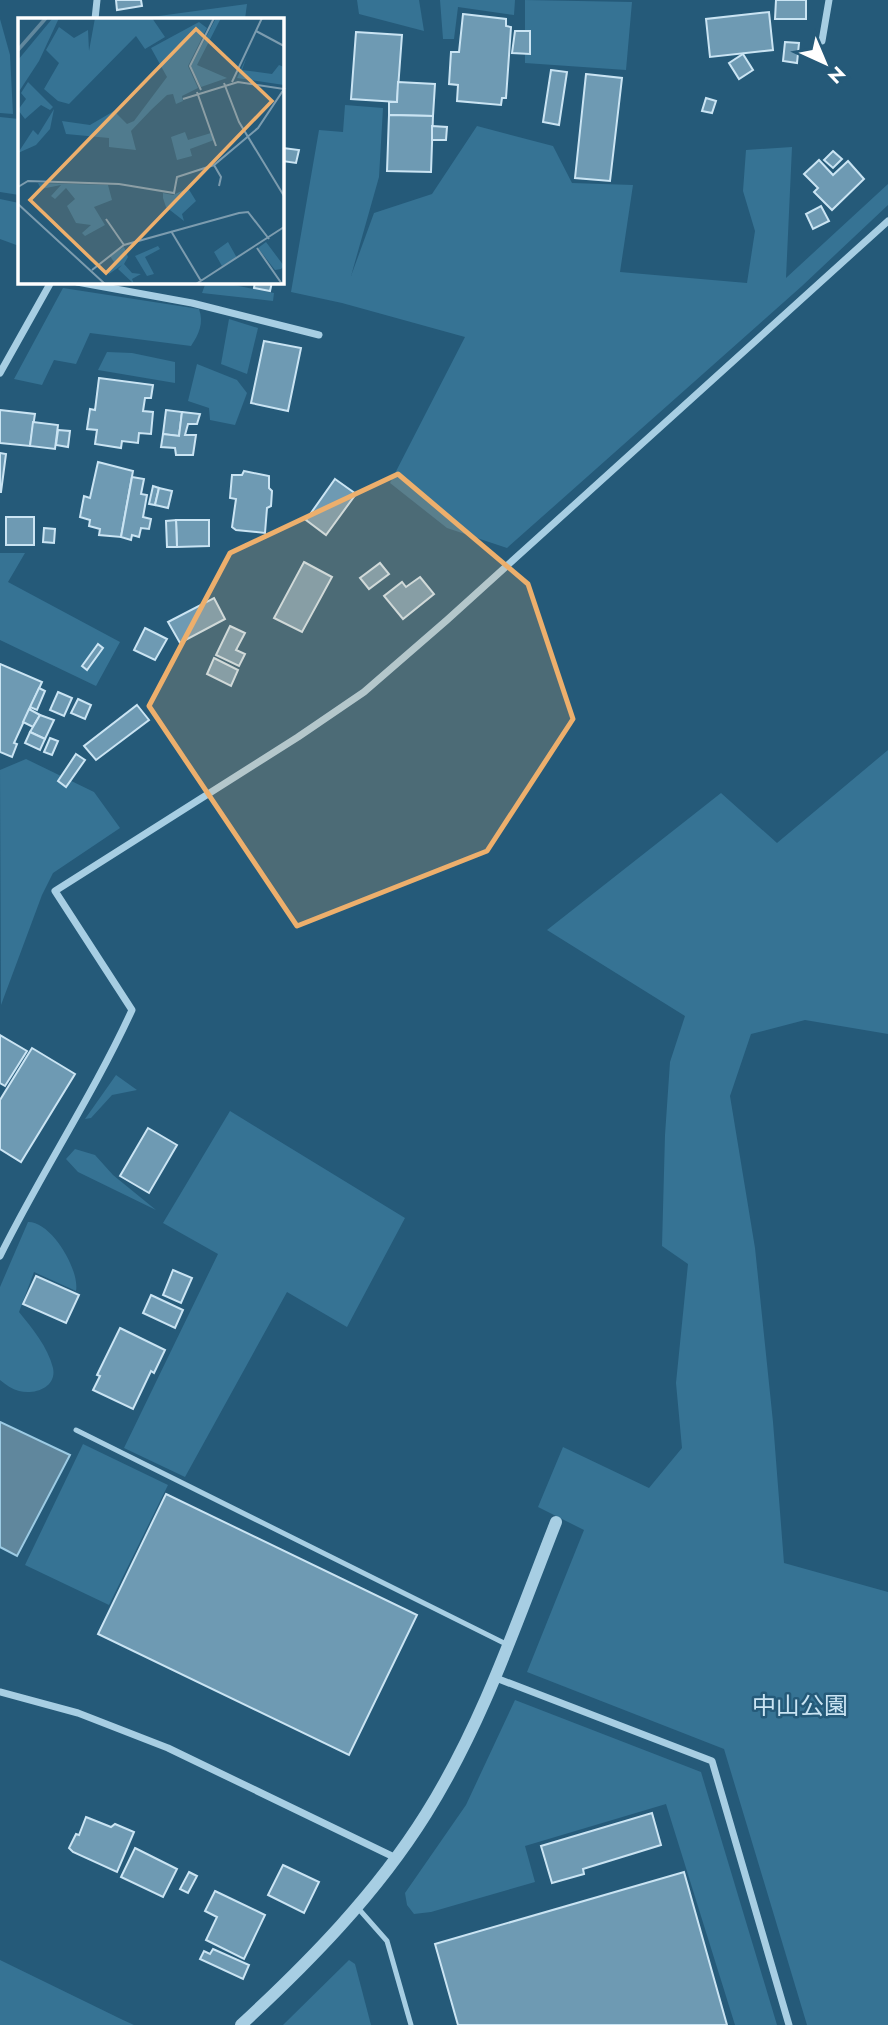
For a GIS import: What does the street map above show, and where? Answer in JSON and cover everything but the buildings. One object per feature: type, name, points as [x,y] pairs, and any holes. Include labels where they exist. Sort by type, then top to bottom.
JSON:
[{"type":"street","points":[[96,18],[97,0]]},
{"type":"street","points":[[822,41],[829,0]]},
{"type":"street","points":[[0,1256],[31,1194],[113,1051],[132,1010],[55,891],[298,737],[363,692],[447,620],[888,221]]},
{"type":"street","points":[[0,373],[50,284]]},
{"type":"street","points":[[88,284],[192,303],[319,334]]},
{"type":"street","points":[[241,2025],[320,1950],[397,1858],[427,1814],[496,1678],[556,1522]]},
{"type":"street","points":[[496,1678],[712,1761],[789,2025]]},
{"type":"street","points":[[0,1692],[78,1713],[168,1748],[397,1858]]},
{"type":"lane","points":[[76,1430],[508,1645]]},
{"type":"lane","points":[[357,1907],[387,1941],[411,2025]]},
{"type":"highlighted area","points":[[398,474],[528,584],[573,719],[487,851],[297,926],[149,706],[230,553]]},
{"type":"green space","points":[[357,0],[419,0],[424,31],[359,14]]},
{"type":"green space","points":[[440,0],[515,0],[514,15],[458,7],[454,39],[443,39]]},
{"type":"green space","points":[[525,0],[632,2],[626,70],[525,63]]},
{"type":"green space","points":[[247,4],[245,18],[144,18]]},
{"type":"green space","points":[[0,19],[10,55],[13,114],[0,113]]},
{"type":"green space","points":[[345,105],[383,108],[379,177],[351,276],[374,213],[432,194],[477,126],[553,146],[572,183],[633,185],[620,272],[747,283],[755,231],[743,191],[746,150],[792,147],[786,278],[888,184],[888,205],[802,286],[507,548],[447,528],[390,483],[465,337],[342,303],[291,292],[319,130],[343,132]]},
{"type":"green space","points":[[0,117],[18,119],[18,195],[0,192]]},
{"type":"green space","points":[[0,199],[18,203],[18,246],[0,239]]},
{"type":"green space","points":[[205,284],[229,284],[274,293],[273,301],[202,293]]},
{"type":"green space","points":[[63,288],[199,309],[200,328],[191,346],[90,333],[76,364],[54,360],[42,385],[14,379]]},
{"type":"green space","points":[[229,319],[258,328],[247,374],[221,364]]},
{"type":"green space","points":[[107,352],[132,353],[175,362],[175,383],[98,370]]},
{"type":"green space","points":[[197,364],[237,380],[247,393],[235,425],[210,420],[209,408],[188,401]]},
{"type":"green space","points":[[0,553],[25,553],[8,582],[120,642],[96,686],[0,640]]},
{"type":"green space","name":"中山公園","points":[[888,750],[888,1034],[805,1020],[751,1034],[730,1096],[755,1248],[784,1563],[888,1592],[888,2025],[807,2025],[724,1749],[527,1672],[584,1530],[538,1507],[563,1447],[649,1488],[682,1448],[676,1383],[688,1264],[662,1246],[670,1062],[685,1016],[547,930],[721,793],[777,843]]},
{"type":"green space","points":[[26,759],[94,792],[120,828],[53,873],[42,895],[1,1005],[0,770]]},
{"type":"green space","points":[[116,1075],[137,1090],[112,1095],[91,1118],[85,1119]]},
{"type":"green space","points":[[230,1111],[405,1218],[347,1327],[287,1292],[185,1477],[124,1448],[218,1254],[163,1223]]},
{"type":"green space","points":[[75,1149],[95,1155],[113,1175],[156,1210],[78,1172],[66,1159]]},
{"type":"green space","points":[[28,1222],[46,1229],[62,1248],[76,1282],[76,1291],[34,1272],[19,1312],[43,1345],[51,1360],[53,1375],[48,1385],[32,1392],[19,1391],[0,1380],[0,1287]]},
{"type":"green space","points":[[83,1444],[168,1485],[109,1605],[25,1565]]},
{"type":"green space","points":[[515,1700],[701,1772],[777,2025],[735,2025],[666,1804],[525,1846],[535,1882],[431,1912],[414,1914],[407,1905],[405,1893],[466,1805]]},
{"type":"green space","points":[[0,1960],[123,2020],[134,2025],[0,2025]]},
{"type":"green space","points":[[349,1960],[355,1964],[371,2025],[283,2025]]},
{"type":"shaded area","points":[[0,1422],[70,1455],[17,1556],[0,1547]]}]
